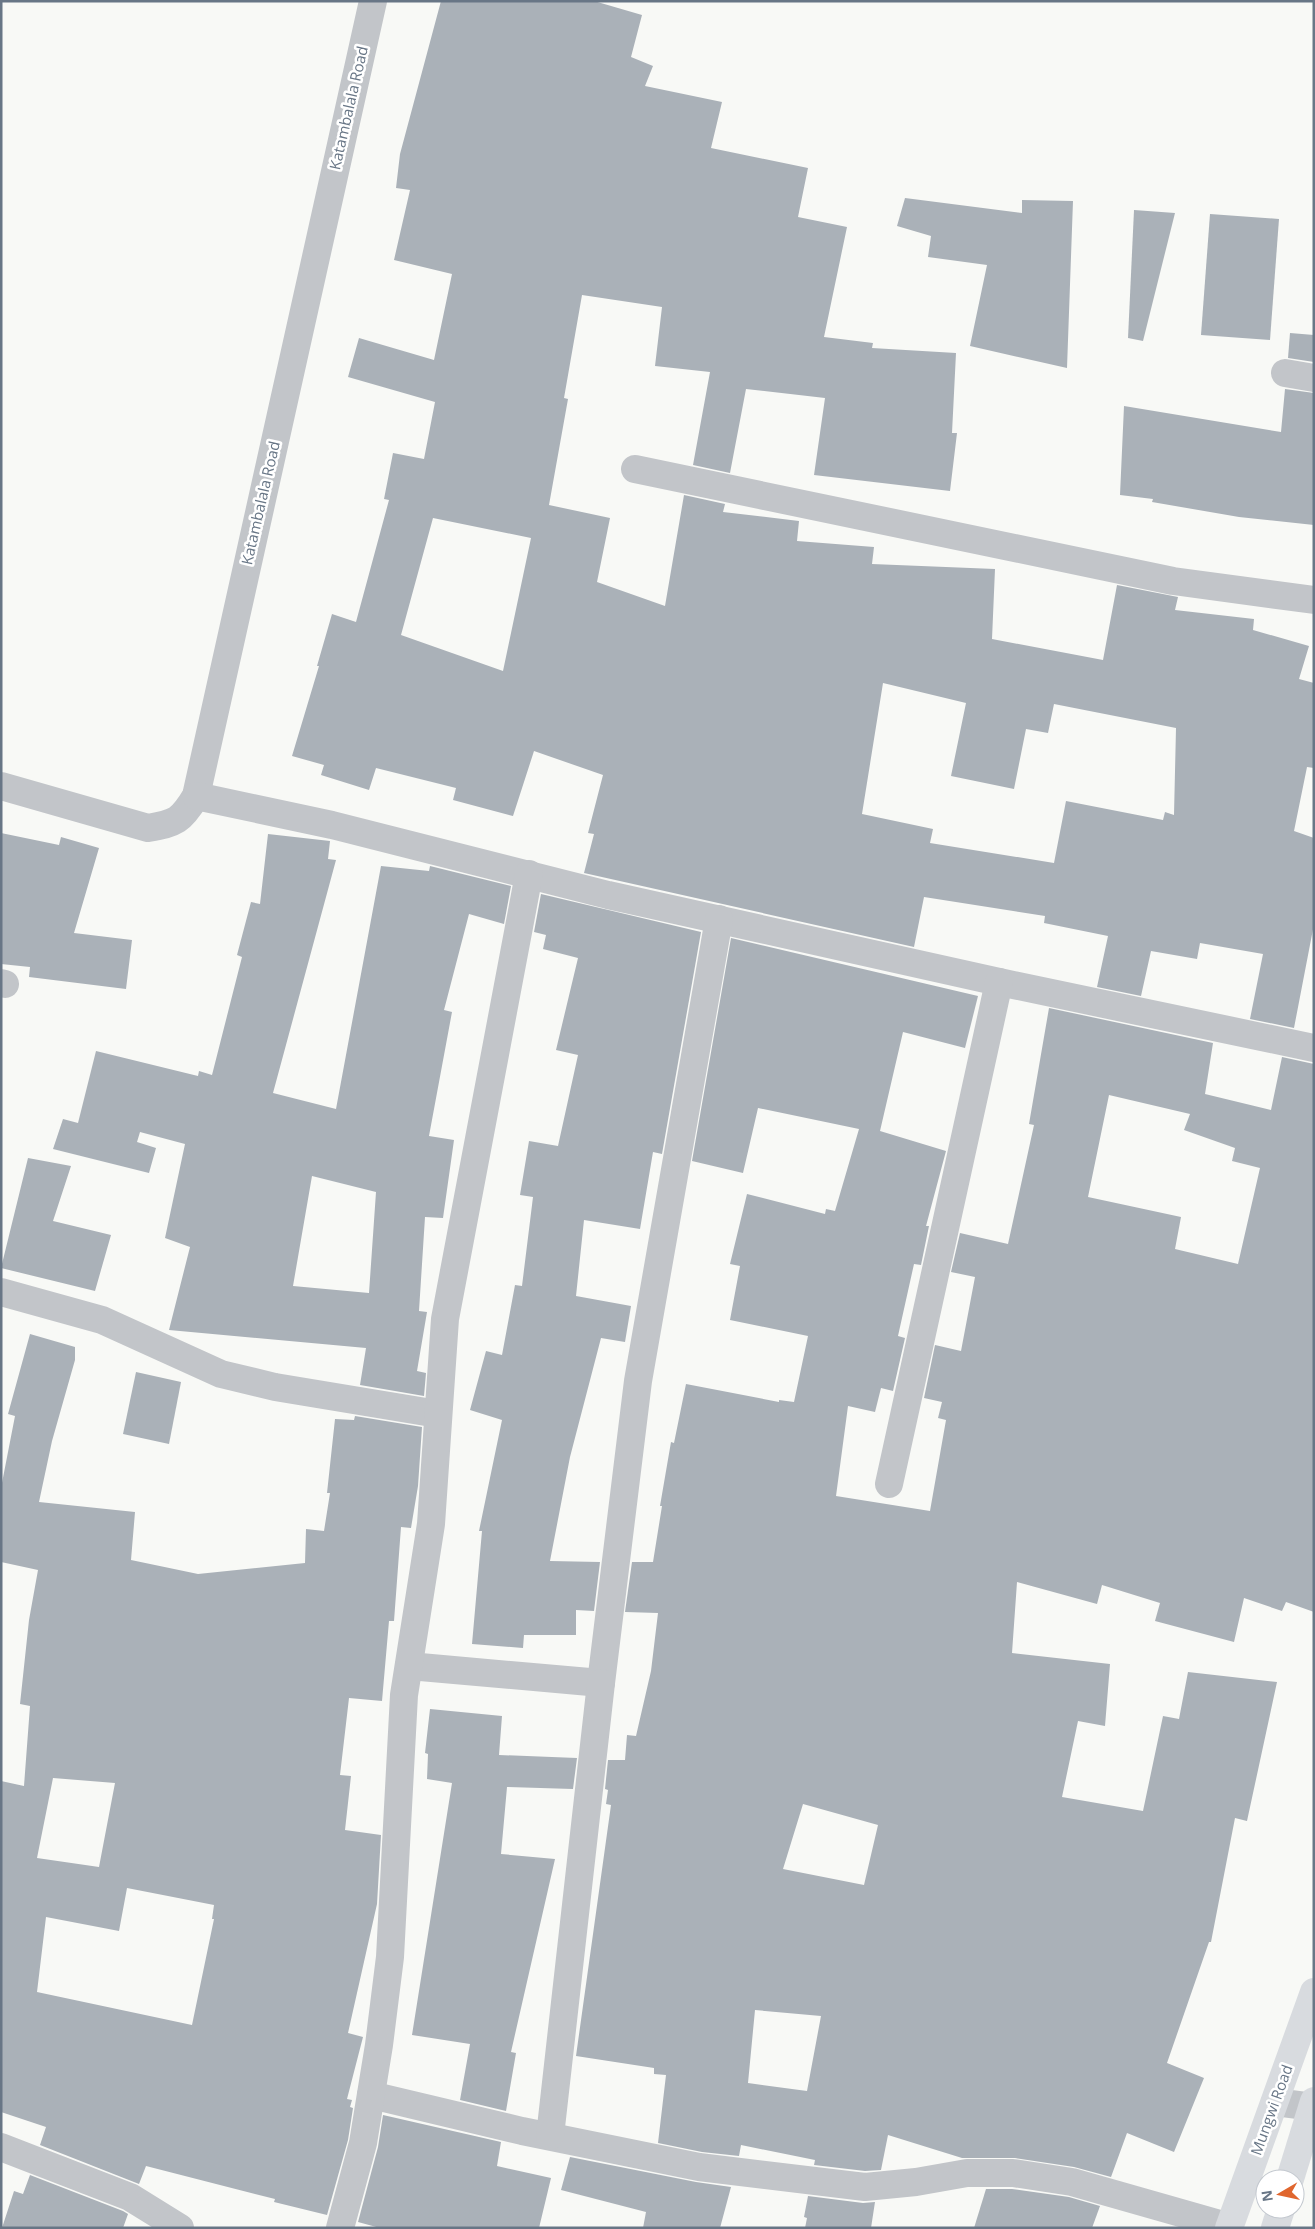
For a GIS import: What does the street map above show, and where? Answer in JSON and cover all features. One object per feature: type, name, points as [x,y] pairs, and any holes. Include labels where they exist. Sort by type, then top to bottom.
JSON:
[{"type":"main road","name":"Mungwi Road","points":[[1230,2227],[1314,1992]]},
{"type":"main road","points":[[1293,2169],[1313,2105]]},
{"type":"street","name":"Katambalala Road","points":[[1,786],[148,828],[170,824],[185,815],[196,796],[373,1]]},
{"type":"street","points":[[1285,373],[1314,378]]},
{"type":"street","points":[[635,469],[1173,581],[1314,600]]},
{"type":"street","points":[[196,796],[332,825],[608,895],[999,982],[1314,1048]]},
{"type":"street","points":[[340,2228],[364,2143],[390,1957],[404,1695],[431,1524],[445,1319],[529,874]]},
{"type":"street","points":[[550,2136],[601,1683],[638,1381],[719,919]]},
{"type":"street","points":[[889,1484],[999,982]]},
{"type":"street","points":[[1,1292],[102,1320],[221,1374],[275,1387],[438,1414]]},
{"type":"street","points":[[409,1666],[601,1683]]},
{"type":"street","points":[[371,2094],[550,2136],[698,2167],[864,2187],[916,2182],[967,2173],[1013,2173],[1072,2182],[1230,2227]]},
{"type":"street","points":[[1275,2102],[1313,2105]]},
{"type":"street","points":[[1,2146],[130,2197],[180,2228]]},
{"type":"building","points":[[441,1],[594,1],[642,15],[631,57],[653,66],[645,86],[722,102],[711,148],[808,168],[798,217],[847,227],[824,337],[873,343],[872,348],[956,353],[952,433],[957,433],[950,491],[814,475],[825,398],[746,389],[730,473],[693,465],[710,372],[655,366],[662,307],[582,295],[564,398],[568,399],[549,505],[610,518],[597,582],[665,606],[684,495],[725,504],[723,512],[799,521],[797,541],[874,547],[872,564],[995,569],[992,639],[1103,660],[1117,585],[1178,597],[1175,610],[1254,619],[1253,630],[1309,646],[1299,679],[1314,683],[1314,768],[1307,767],[1294,831],[1314,838],[1314,924],[1294,1028],[1250,1019],[1263,954],[1200,943],[1197,959],[1151,951],[1141,996],[1097,987],[1108,936],[1044,923],[1045,916],[924,897],[914,947],[584,873],[594,834],[588,833],[603,775],[534,751],[513,816],[453,800],[456,788],[376,768],[369,790],[321,775],[324,765],[292,756],[319,666],[317,666],[332,614],[356,622],[389,500],[384,499],[393,453],[424,459],[435,402],[348,377],[359,338],[434,360],[452,274],[394,260],[410,190],[396,188],[400,154]],"holes":[[[433,518],[531,538],[503,671],[401,635]],[[883,683],[966,703],[951,776],[1014,789],[1026,729],[1048,733],[1054,704],[1176,728],[1174,815],[1165,812],[1163,820],[1066,801],[1054,863],[930,843],[933,829],[862,814]]]},
{"type":"building","points":[[905,198],[1022,213],[1022,200],[1073,201],[1067,368],[970,346],[987,265],[928,257],[931,236],[897,226]]},
{"type":"building","points":[[1134,210],[1175,213],[1143,341],[1128,338]]},
{"type":"building","points":[[1210,214],[1279,219],[1270,340],[1201,335]]},
{"type":"building","points":[[1290,333],[1314,335],[1314,362],[1288,358]]},
{"type":"building","points":[[1285,389],[1314,393],[1314,525],[1239,517],[1152,502],[1153,499],[1120,495],[1124,406],[1281,432]]},
{"type":"building","points":[[1,833],[59,845],[61,837],[99,848],[74,933],[132,940],[126,989],[29,977],[30,967],[1,964]]},
{"type":"building","points":[[268,834],[330,841],[328,859],[336,860],[273,1093],[336,1109],[381,866],[429,871],[430,866],[511,886],[504,924],[469,914],[444,1010],[452,1012],[429,1136],[454,1140],[443,1218],[425,1217],[419,1311],[427,1312],[417,1371],[426,1373],[424,1396],[360,1385],[366,1348],[169,1330],[190,1247],[165,1238],[185,1144],[140,1132],[137,1142],[156,1148],[149,1173],[53,1149],[63,1119],[78,1123],[96,1051],[198,1076],[199,1071],[212,1075],[242,957],[237,955],[251,902],[260,904]],"holes":[[[312,1176],[376,1192],[369,1293],[293,1286]]]},
{"type":"building","points":[[541,894],[701,932],[662,1154],[653,1152],[640,1229],[584,1220],[576,1296],[631,1306],[625,1342],[601,1338],[570,1457],[550,1561],[600,1562],[594,1611],[576,1610],[576,1635],[524,1635],[523,1648],[472,1644],[482,1531],[479,1531],[502,1420],[470,1410],[486,1351],[502,1355],[515,1285],[522,1286],[533,1197],[520,1195],[529,1141],[558,1146],[578,1055],[556,1050],[578,958],[543,949],[546,935],[534,932]]},
{"type":"building","points":[[731,938],[978,996],[965,1048],[903,1032],[880,1131],[946,1151],[926,1226],[929,1226],[921,1265],[914,1264],[898,1336],[905,1338],[893,1391],[881,1388],[875,1412],[848,1406],[836,1496],[930,1511],[946,1420],[938,1418],[942,1402],[924,1398],[935,1345],[961,1351],[975,1277],[951,1272],[960,1233],[1008,1244],[1034,1125],[1029,1124],[1049,1008],[1213,1043],[1205,1094],[1271,1110],[1282,1057],[1314,1064],[1314,1612],[1286,1602],[1282,1611],[1244,1598],[1234,1642],[1155,1621],[1160,1603],[1102,1585],[1097,1604],[1017,1582],[1012,1653],[1110,1664],[1105,1726],[1078,1721],[1062,1797],[1143,1811],[1163,1716],[1179,1719],[1188,1672],[1277,1682],[1247,1821],[1235,1818],[1211,1942],[1209,1942],[1167,2063],[1204,2078],[1174,2152],[1127,2133],[1111,2177],[1074,2167],[1015,2158],[962,2158],[888,2135],[881,2170],[865,2171],[814,2165],[815,2160],[741,2145],[739,2156],[702,2152],[658,2143],[666,2075],[654,2074],[654,2068],[576,2056],[611,1805],[606,1804],[608,1790],[605,1789],[608,1760],[625,1760],[627,1735],[636,1736],[651,1671],[658,1613],[625,1612],[632,1562],[653,1562],[671,1442],[674,1443],[686,1384],[779,1402],[779,1400],[794,1402],[808,1336],[730,1320],[740,1266],[730,1264],[747,1194],[825,1214],[826,1209],[835,1211],[859,1129],[758,1108],[743,1173],[692,1161]],"holes":[[[1109,1095],[1190,1114],[1184,1130],[1235,1148],[1232,1161],[1260,1168],[1238,1264],[1175,1249],[1181,1217],[1088,1197]],[[803,1804],[878,1825],[864,1885],[783,1869]],[[755,2010],[821,2016],[807,2091],[748,2083]]]},
{"type":"building","points":[[28,1158],[71,1166],[53,1221],[111,1235],[95,1291],[1,1268]]},
{"type":"building","points":[[30,1334],[75,1347],[75,1360],[52,1441],[39,1502],[135,1512],[131,1560],[198,1574],[305,1563],[306,1529],[324,1531],[330,1493],[327,1493],[335,1419],[354,1420],[355,1416],[422,1427],[418,1486],[411,1528],[401,1527],[394,1621],[389,1621],[382,1701],[349,1698],[340,1775],[351,1776],[345,1830],[381,1835],[377,1904],[348,2033],[363,2037],[347,2099],[352,2100],[350,2107],[353,2108],[348,2140],[327,2215],[274,2202],[275,2199],[146,2166],[139,2184],[40,2145],[46,2127],[1,2112],[1,1781],[24,1786],[30,1706],[20,1704],[29,1620],[38,1570],[1,1562],[1,1488],[15,1416],[8,1414]],"holes":[[[53,1778],[115,1783],[99,1867],[37,1858]],[[127,1888],[214,1905],[212,1919],[214,1919],[192,2025],[37,1992],[46,1917],[119,1931]]]},
{"type":"building","points":[[136,1372],[181,1382],[169,1444],[123,1434]]},
{"type":"building","points":[[430,1709],[502,1716],[499,1755],[577,1758],[573,1789],[507,1787],[501,1854],[555,1859],[511,2052],[516,2053],[506,2111],[460,2100],[470,2044],[412,2035],[452,1783],[427,1779],[428,1754],[425,1753]]},
{"type":"building","points":[[383,2115],[501,2142],[497,2166],[551,2178],[539,2228],[380,2228],[358,2222],[378,2147]]},
{"type":"building","points":[[570,2157],[731,2187],[720,2228],[643,2228],[646,2212],[561,2190]]},
{"type":"building","points":[[30,2175],[123,2211],[128,2214],[123,2228],[2,2228],[14,2191],[23,2194]]},
{"type":"building","points":[[986,2189],[1012,2189],[1069,2197],[1100,2206],[1092,2228],[974,2228]]},
{"type":"building","points":[[808,2196],[863,2203],[875,2202],[871,2228],[805,2228],[807,2218],[804,2217]]}]
